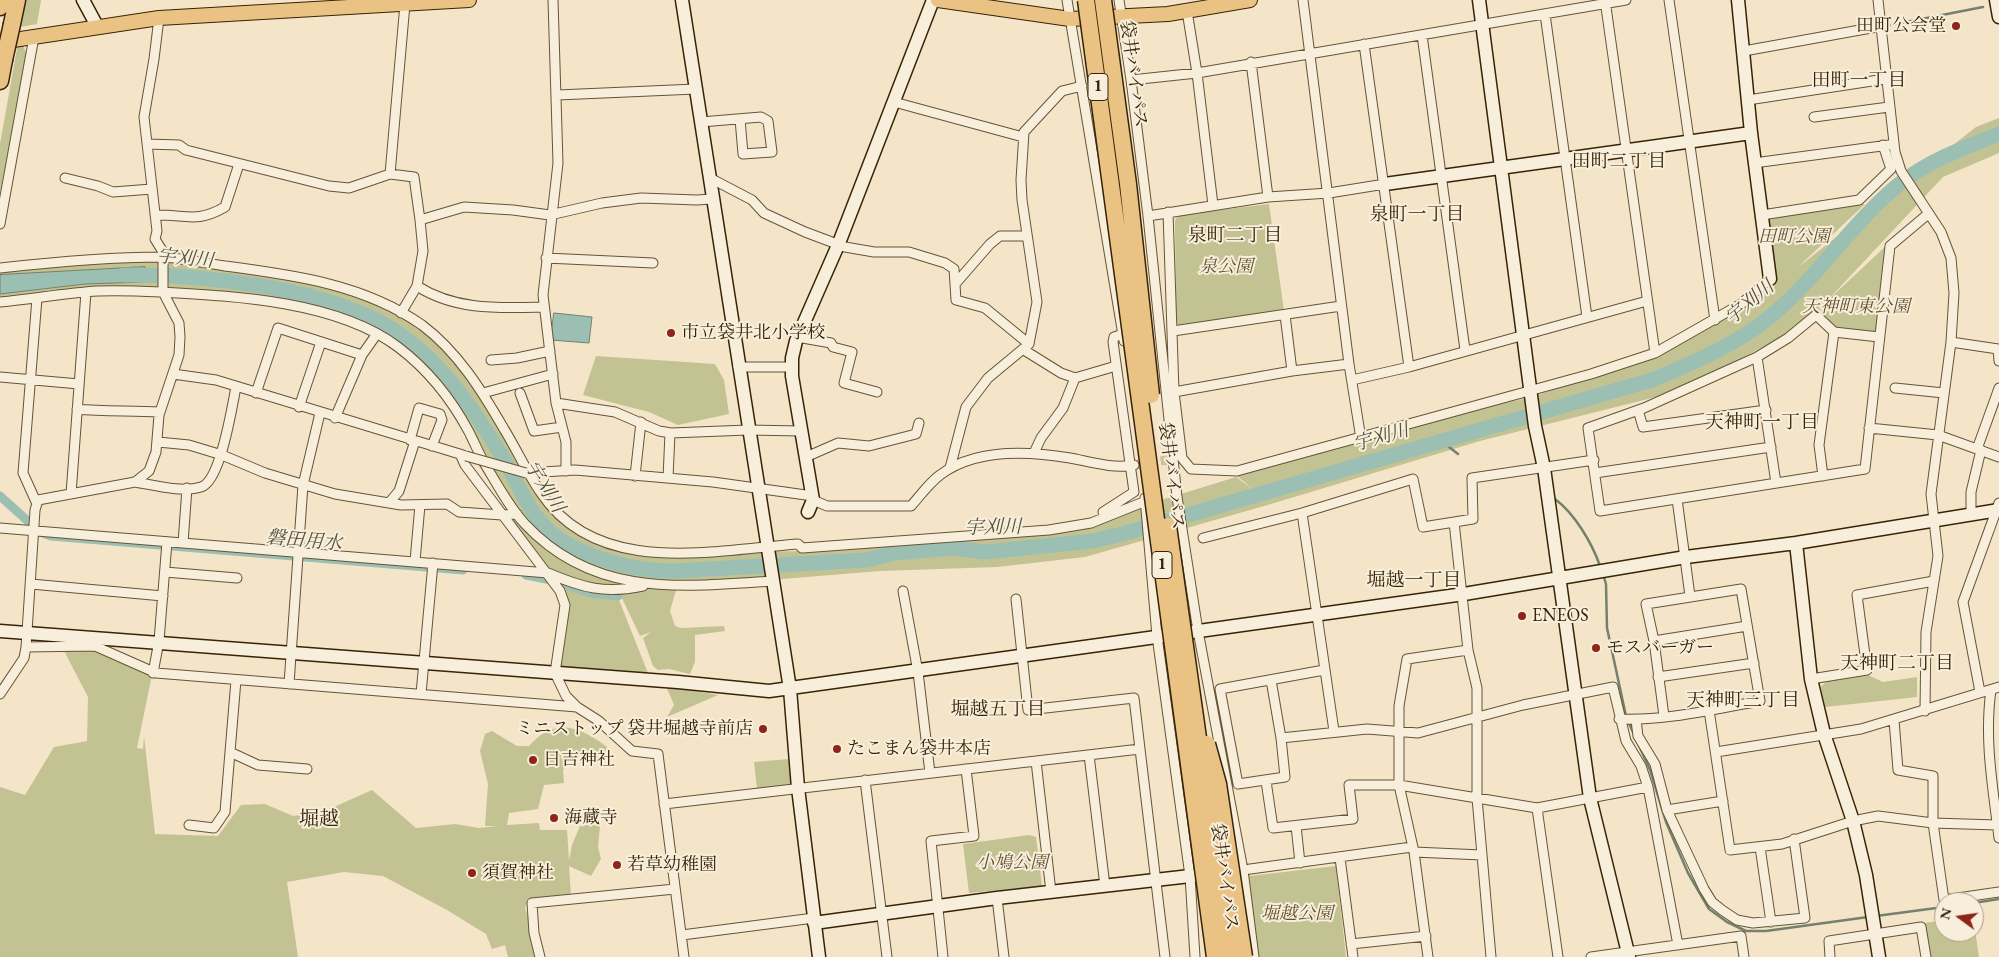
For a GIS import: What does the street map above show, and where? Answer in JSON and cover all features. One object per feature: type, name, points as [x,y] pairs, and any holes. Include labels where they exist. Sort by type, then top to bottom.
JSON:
[{"type":"highway","points":[[0,7],[2,0]]},
{"type":"highway","points":[[0,81],[17,0]]},
{"type":"highway","points":[[1075,0],[1104,134]]},
{"type":"highway","name":"袋井バイパス","points":[[1086,0],[1174,615],[1229,957]]},
{"type":"highway","name":"袋井バイパス","points":[[1102,0],[1128,184],[1174,615],[1215,957]]},
{"type":"highway","points":[[1108,0],[1128,184]]},
{"type":"highway","points":[[1174,615],[1169,646],[1187,814],[1207,957]]},
{"type":"highway","points":[[1174,615],[1191,657],[1200,716],[1218,784],[1244,957]]},
{"type":"main road","points":[[0,42],[159,18],[469,0]]},
{"type":"main road","points":[[938,0],[1070,19],[1187,11],[1250,0]]},
{"type":"street","points":[[83,0],[97,26]]},
{"type":"street","points":[[553,0],[558,163],[550,215],[544,307],[556,402],[566,442],[566,471]]},
{"type":"street","points":[[682,0],[738,367],[790,689],[798,788],[819,957]]},
{"type":"street","points":[[811,503],[792,367],[797,337],[839,243],[933,0]]},
{"type":"street","points":[[1067,0],[1123,334],[1146,502],[1157,636],[1190,876],[1195,957]]},
{"type":"street","points":[[1118,0],[1131,80],[1148,220],[1177,497],[1198,631],[1243,870],[1254,957]]},
{"type":"street","points":[[1303,0],[1329,193],[1341,306],[1361,438]]},
{"type":"street","points":[[1479,0],[1535,426],[1544,468],[1590,798],[1628,955]]},
{"type":"street","points":[[1131,80],[1197,72],[1483,26],[1605,1],[1626,0]]},
{"type":"street","points":[[1669,0],[1715,320]]},
{"type":"street","points":[[1168,212],[1174,392],[1182,458],[1191,469],[1237,471],[1591,374],[1655,353],[1741,304],[1770,279],[1754,163],[1738,0]]},
{"type":"street","points":[[1878,0],[1882,26],[1885,79],[1894,148],[1901,171],[1941,232],[1951,258],[1954,293],[1950,342],[1931,494],[1938,556],[1926,632],[1925,711]]},
{"type":"street","points":[[1605,1],[1655,353]]},
{"type":"street","points":[[390,174],[404,4]]},
{"type":"street","points":[[1187,11],[1197,72],[1213,205]]},
{"type":"street","points":[[1545,14],[1587,317]]},
{"type":"street","points":[[135,482],[149,471],[158,442],[160,412],[179,355],[179,323],[163,291],[163,252],[155,239],[155,215],[144,116],[159,18]]},
{"type":"street","points":[[1744,51],[1882,26]]},
{"type":"street","points":[[1422,35],[1465,350]]},
{"type":"street","points":[[0,224],[34,37]]},
{"type":"street","points":[[1364,44],[1409,367]]},
{"type":"street","points":[[1251,62],[1268,197]]},
{"type":"street","points":[[1748,100],[1885,79]]},
{"type":"street","points":[[950,468],[966,407],[988,378],[1027,347],[1037,302],[1026,236],[1021,180],[1023,137],[1038,115],[1062,91],[1082,86]]},
{"type":"street","points":[[557,95],[696,89]]},
{"type":"street","points":[[894,102],[1023,137]]},
{"type":"street","points":[[1814,117],[1889,107]]},
{"type":"street","points":[[701,122],[761,117],[768,122],[772,152],[743,154],[740,119]]},
{"type":"street","points":[[1148,220],[1168,212],[1268,197],[1329,193],[1751,133]]},
{"type":"street","points":[[147,144],[179,144],[186,150],[329,186],[349,188],[390,174],[414,177],[422,251],[417,286],[401,313]]},
{"type":"street","points":[[1754,163],[1883,146],[1894,148]]},
{"type":"street","points":[[1762,215],[1859,200],[1891,169],[1883,146]]},
{"type":"street","points":[[155,215],[170,214],[194,218],[209,216],[225,207],[239,164]]},
{"type":"street","points":[[65,178],[98,186],[113,192],[152,188]]},
{"type":"street","points":[[710,178],[752,200],[764,213],[805,232],[839,243],[845,247],[874,252],[909,252],[945,263],[954,269],[956,300],[985,308],[1027,347],[1061,373],[1075,378],[1116,366]]},
{"type":"street","points":[[420,220],[464,207],[513,210],[550,215],[602,202],[641,198],[712,199]]},
{"type":"street","points":[[1135,213],[1148,220]]},
{"type":"street","points":[[1879,338],[1834,332],[1816,315],[1788,338],[1757,358],[1638,410],[1588,428],[1600,511],[1865,469],[1890,246],[1928,214]]},
{"type":"street","points":[[1104,227],[1110,215]]},
{"type":"street","points":[[956,283],[990,244],[1000,236],[1026,236]]},
{"type":"street","points":[[546,258],[652,263]]},
{"type":"street","points":[[0,268],[74,260],[164,259],[284,274],[329,283],[358,293],[401,313],[422,326],[452,352],[483,393],[541,494],[576,529],[627,551],[651,554],[708,552],[798,544],[802,548],[1049,530],[1091,523],[1146,502]]},
{"type":"street","points":[[417,286],[449,302],[485,309],[544,307]]},
{"type":"street","points":[[0,302],[86,292],[132,290],[193,292],[286,304],[375,332],[415,361],[451,402],[503,495],[541,539],[572,561],[608,577],[651,584],[701,586],[772,580]]},
{"type":"street","points":[[71,494],[86,292]]},
{"type":"street","points":[[37,298],[23,474],[37,504]]},
{"type":"street","points":[[1352,380],[1409,367],[1647,301]]},
{"type":"street","points":[[1173,331],[1341,306]]},
{"type":"street","points":[[1285,315],[1292,371]]},
{"type":"street","points":[[256,393],[278,328],[362,355]]},
{"type":"street","points":[[1824,476],[1820,445],[1834,332]]},
{"type":"street","points":[[1091,523],[1093,517],[1113,507],[1134,492],[1132,465],[1113,342],[1114,337],[1123,334]]},
{"type":"street","points":[[797,337],[831,343],[833,347],[852,352],[844,383],[877,392]]},
{"type":"street","points":[[334,418],[362,355],[374,338]]},
{"type":"street","points":[[299,406],[321,342]]},
{"type":"street","points":[[1950,342],[1998,349],[1999,361]]},
{"type":"street","points":[[492,360],[517,358],[550,351]]},
{"type":"street","points":[[1757,358],[1776,483]]},
{"type":"street","points":[[1174,392],[1292,371],[1349,364]]},
{"type":"street","points":[[738,367],[792,367]]},
{"type":"street","points":[[173,374],[216,380],[334,418],[529,474],[566,471],[713,482],[827,506],[911,506],[938,476],[950,468],[982,457],[1034,453],[1121,468],[1132,465]]},
{"type":"street","points":[[483,393],[553,374]]},
{"type":"street","points":[[0,377],[79,384]]},
{"type":"street","points":[[1034,453],[1041,438],[1063,408],[1075,378]]},
{"type":"street","points":[[0,694],[24,658],[35,510],[38,500],[135,482],[187,488],[204,486],[222,455],[236,386]]},
{"type":"street","points":[[1896,388],[1944,393]]},
{"type":"street","points":[[1971,515],[1971,492],[1979,450],[1999,388]]},
{"type":"street","points":[[520,393],[534,432],[562,427]]},
{"type":"street","points":[[556,402],[615,412],[658,431],[670,433],[748,430],[801,431]]},
{"type":"street","points":[[389,503],[398,491],[419,408],[440,414],[442,420],[432,446]]},
{"type":"street","points":[[77,410],[160,412]]},
{"type":"street","points":[[1638,410],[1643,427],[1766,410]]},
{"type":"street","points":[[289,684],[303,485],[320,413]]},
{"type":"street","points":[[635,476],[641,422]]},
{"type":"street","points":[[806,457],[838,443],[869,446],[916,434],[919,423]]},
{"type":"street","points":[[1869,428],[1938,435],[1999,457]]},
{"type":"street","points":[[668,478],[670,433]]},
{"type":"street","points":[[158,442],[189,445],[303,485],[335,494],[389,503],[447,504],[459,512],[502,515],[518,514]]},
{"type":"street","points":[[1595,473],[1771,447]]},
{"type":"street","points":[[463,455],[465,465],[560,591],[565,605],[555,673],[566,696],[577,707],[599,721],[632,751],[658,754],[684,957]]},
{"type":"street","points":[[1203,538],[1302,513],[1413,479],[1423,527],[1473,519],[1472,478],[1594,460]]},
{"type":"street","points":[[183,543],[187,488]]},
{"type":"street","points":[[1677,498],[1690,596]]},
{"type":"street","points":[[415,562],[420,505]]},
{"type":"street","points":[[0,631],[422,662],[769,692],[1464,594],[1686,557],[1796,543],[1971,515],[1998,508]]},
{"type":"street","points":[[1980,692],[1963,602],[1998,508]]},
{"type":"street","points":[[1302,513],[1334,731]]},
{"type":"street","points":[[1454,522],[1464,594],[1468,650],[1477,688],[1478,798],[1491,957]]},
{"type":"street","points":[[0,528],[548,573],[580,586],[599,590],[624,590],[651,584]]},
{"type":"street","points":[[153,673],[159,642],[168,542]]},
{"type":"street","points":[[1796,543],[1811,679],[1824,734],[1853,820],[1866,875],[1879,957]]},
{"type":"street","points":[[421,694],[422,662],[433,563]]},
{"type":"street","points":[[165,572],[236,578]]},
{"type":"street","points":[[1811,679],[1867,670],[1857,594],[1934,581]]},
{"type":"street","points":[[31,584],[163,596]]},
{"type":"street","points":[[1619,719],[1636,720],[1709,710],[1760,701],[1742,589],[1646,604],[1654,642],[1664,716]]},
{"type":"street","points":[[903,591],[918,672],[930,773]]},
{"type":"street","points":[[1016,599],[1028,710],[1134,698],[1165,957]]},
{"type":"street","points":[[1654,642],[1747,626]]},
{"type":"street","points":[[26,647],[95,646],[153,673],[577,707]]},
{"type":"street","points":[[1428,957],[1413,850],[1399,785],[1399,706],[1407,659],[1468,650]]},
{"type":"street","points":[[1658,677],[1754,663]]},
{"type":"street","points":[[1272,680],[1285,777],[1238,784],[1220,689],[1324,670]]},
{"type":"street","points":[[189,825],[214,828],[225,812],[236,680]]},
{"type":"street","points":[[1281,738],[1334,731],[1368,729],[1418,732],[1478,716],[1613,687],[1619,719],[1626,741],[1641,766],[1648,787],[1678,945]]},
{"type":"street","points":[[1716,752],[1861,729],[1925,711],[1995,688],[1987,718],[1987,749],[1999,838]]},
{"type":"street","points":[[1709,710],[1730,850],[1782,844],[1853,820],[1878,816],[1933,823],[1997,825]]},
{"type":"street","points":[[1636,720],[1638,736],[1655,764],[1667,810],[1712,902],[1737,920],[1753,924],[1805,918],[1794,840]]},
{"type":"street","points":[[1894,720],[1898,770],[1933,776],[1933,823],[1944,900],[1999,892]]},
{"type":"street","points":[[664,804],[1140,749]]},
{"type":"street","points":[[230,752],[258,765],[307,769]]},
{"type":"street","points":[[1089,755],[1106,886]]},
{"type":"street","points":[[1036,761],[1051,892]]},
{"type":"street","points":[[943,957],[931,841],[974,836],[966,769]]},
{"type":"street","points":[[864,780],[887,957]]},
{"type":"street","points":[[1266,781],[1273,828],[1354,819],[1349,784],[1399,785],[1537,808],[1648,787]]},
{"type":"street","points":[[1667,810],[1722,801]]},
{"type":"street","points":[[1537,808],[1558,957]]},
{"type":"street","points":[[1296,826],[1300,863]]},
{"type":"street","points":[[1760,847],[1771,922]]},
{"type":"street","points":[[682,935],[881,914],[997,898],[1413,850],[1482,855]]},
{"type":"street","points":[[1340,858],[1353,957]]},
{"type":"street","points":[[540,957],[534,933],[532,903],[675,889]]},
{"type":"street","points":[[997,898],[1004,957]]},
{"type":"street","points":[[1830,957],[1829,941],[1921,928],[1926,957]]},
{"type":"street","points":[[1352,944],[1426,936]]},
{"type":"street","points":[[1591,957],[1628,955],[1678,945],[1741,936],[1744,957]]},
{"type":"green space","points":[[26,0],[41,0],[37,24],[20,27]]},
{"type":"green space","points":[[18,43],[22,43],[27,55],[0,193],[0,144]]},
{"type":"green space","points":[[1999,118],[1999,153],[1943,177],[1827,301],[1887,245],[1878,330],[1874,333],[1835,329],[1819,310],[1808,322],[1684,390],[1480,441],[1271,504],[1085,557],[997,567],[880,571],[709,585],[655,585],[676,590],[670,611],[675,626],[681,628],[724,626],[725,631],[695,635],[695,662],[690,674],[669,669],[658,670],[653,666],[643,638],[651,632],[640,636],[620,594],[654,585],[616,591],[548,573],[507,515],[524,521],[451,402],[415,359],[340,317],[254,298],[201,289],[141,287],[0,300],[0,270],[156,261],[194,263],[314,281],[404,315],[436,338],[467,372],[541,494],[595,540],[633,554],[802,551],[1097,524],[1142,506],[1236,477],[1255,491],[1231,471],[1415,423],[1532,397],[1655,353],[1766,293],[1775,286],[1766,219],[1768,217],[1863,203],[1864,205],[1797,268],[1976,127]]},
{"type":"green space","name":"泉公園","points":[[1269,204],[1284,311],[1179,325],[1176,322],[1175,220],[1179,215]]},
{"type":"green space","points":[[596,356],[715,364],[724,380],[729,414],[678,425],[649,412],[583,395]]},
{"type":"green space","points":[[561,587],[619,600],[648,673],[560,666],[570,606]]},
{"type":"green space","points":[[87,646],[152,675],[137,748],[143,749],[144,736],[155,834],[218,836],[241,805],[265,804],[293,816],[325,811],[372,790],[416,828],[455,824],[479,828],[498,826],[485,826],[488,784],[480,751],[485,734],[492,731],[517,746],[529,746],[548,731],[567,728],[587,734],[607,747],[601,763],[573,754],[563,770],[564,783],[544,785],[538,809],[509,813],[507,825],[539,823],[540,830],[567,830],[569,861],[572,845],[580,826],[588,824],[600,826],[598,847],[601,859],[591,876],[569,866],[571,896],[529,899],[525,908],[540,957],[508,957],[505,945],[492,949],[486,934],[447,910],[383,876],[344,872],[287,882],[298,957],[0,957],[0,787],[25,795],[54,747],[87,741],[88,697],[62,647]]},
{"type":"green space","points":[[1868,675],[1883,682],[1917,677],[1917,697],[1825,707],[1821,687],[1828,679]]},
{"type":"green space","points":[[666,686],[718,695],[667,717],[674,705]]},
{"type":"green space","points":[[789,759],[792,785],[757,789],[754,762]]},
{"type":"green space","name":"小鳩公園","points":[[1029,835],[1036,837],[1042,886],[969,893],[963,844]]},
{"type":"green space","name":"堀越公園","points":[[1336,866],[1346,957],[1258,957],[1249,876]]},
{"type":"green space","points":[[1934,922],[1934,942],[1977,942],[1979,957],[1930,957],[1925,923]]},
{"type":"water","points":[[145,267],[144,282],[85,284],[0,294],[0,275]]},
{"type":"water","points":[[554,313],[592,317],[589,343],[551,340]]},
{"type":"waterway","points":[[1891,25],[1983,7]]},
{"type":"waterway","name":"宇刈川","points":[[124,275],[191,277],[266,287],[338,305],[371,318],[398,333],[414,345],[443,373],[469,405],[502,456],[532,511],[545,527],[571,546],[605,560],[641,569],[674,571],[867,560],[894,553],[952,548],[985,552],[1093,541],[1126,533],[1655,379],[1730,344],[1771,316],[1804,285],[1865,216],[1909,176],[1946,156],[1999,134]]},
{"type":"waterway","points":[[1440,440],[1458,454]]},
{"type":"waterway","name":"磐田用水","points":[[0,496],[40,532],[51,536],[463,570]]},
{"type":"waterway","points":[[1555,499],[1576,521],[1600,566]]},
{"type":"waterway","points":[[1603,574],[1606,584],[1607,628],[1626,716]]},
{"type":"waterway","name":"磐田用水","points":[[526,575],[556,581],[590,593],[618,596]]},
{"type":"waterway","points":[[1628,721],[1650,770],[1666,822],[1688,873],[1709,909],[1727,922],[1746,931],[1766,931],[1868,917]]},
{"type":"waterway","points":[[1984,901],[1999,899]]},
{"type":"waterway","points":[[1876,916],[1934,908]]},
{"type":"tunnel","points":[[1134,465],[1181,458]]},
{"type":"place","name":"田町公会堂","points":[[1956,26]]},
{"type":"place","name":"市立袋井北小学校","points":[[671,333]]},
{"type":"place","name":"ENEOS","points":[[1522,616]]},
{"type":"place","name":"モスバーガー","points":[[1596,648]]},
{"type":"place","name":"ミニストップ 袋井堀越寺前店","points":[[763,729]]},
{"type":"place","name":"たこまん袋井本店","points":[[837,749]]},
{"type":"place","name":"日吉神社","points":[[533,760]]},
{"type":"place","name":"海蔵寺","points":[[554,818]]},
{"type":"place","name":"若草幼稚園","points":[[617,865]]},
{"type":"place","name":"須賀神社","points":[[472,873]]},
{"type":"district","name":"田町一丁目","points":[[1859,81]]},
{"type":"district","name":"田町二丁目","points":[[1619,162]]},
{"type":"district","name":"泉町一丁目","points":[[1417,215]]},
{"type":"district","name":"泉町二丁目","points":[[1235,236]]},
{"type":"district","name":"天神町一丁目","points":[[1762,423]]},
{"type":"district","name":"堀越一丁目","points":[[1414,581]]},
{"type":"district","name":"天神町二丁目","points":[[1897,664]]},
{"type":"district","name":"天神町三丁目","points":[[1743,701]]},
{"type":"district","name":"堀越五丁目","points":[[998,710]]},
{"type":"district","name":"堀越","points":[[319,820]]},
{"type":"park label","name":"田町公園","points":[[1794,237]]},
{"type":"park label","name":"天神町東公園","points":[[1856,307]]}]
